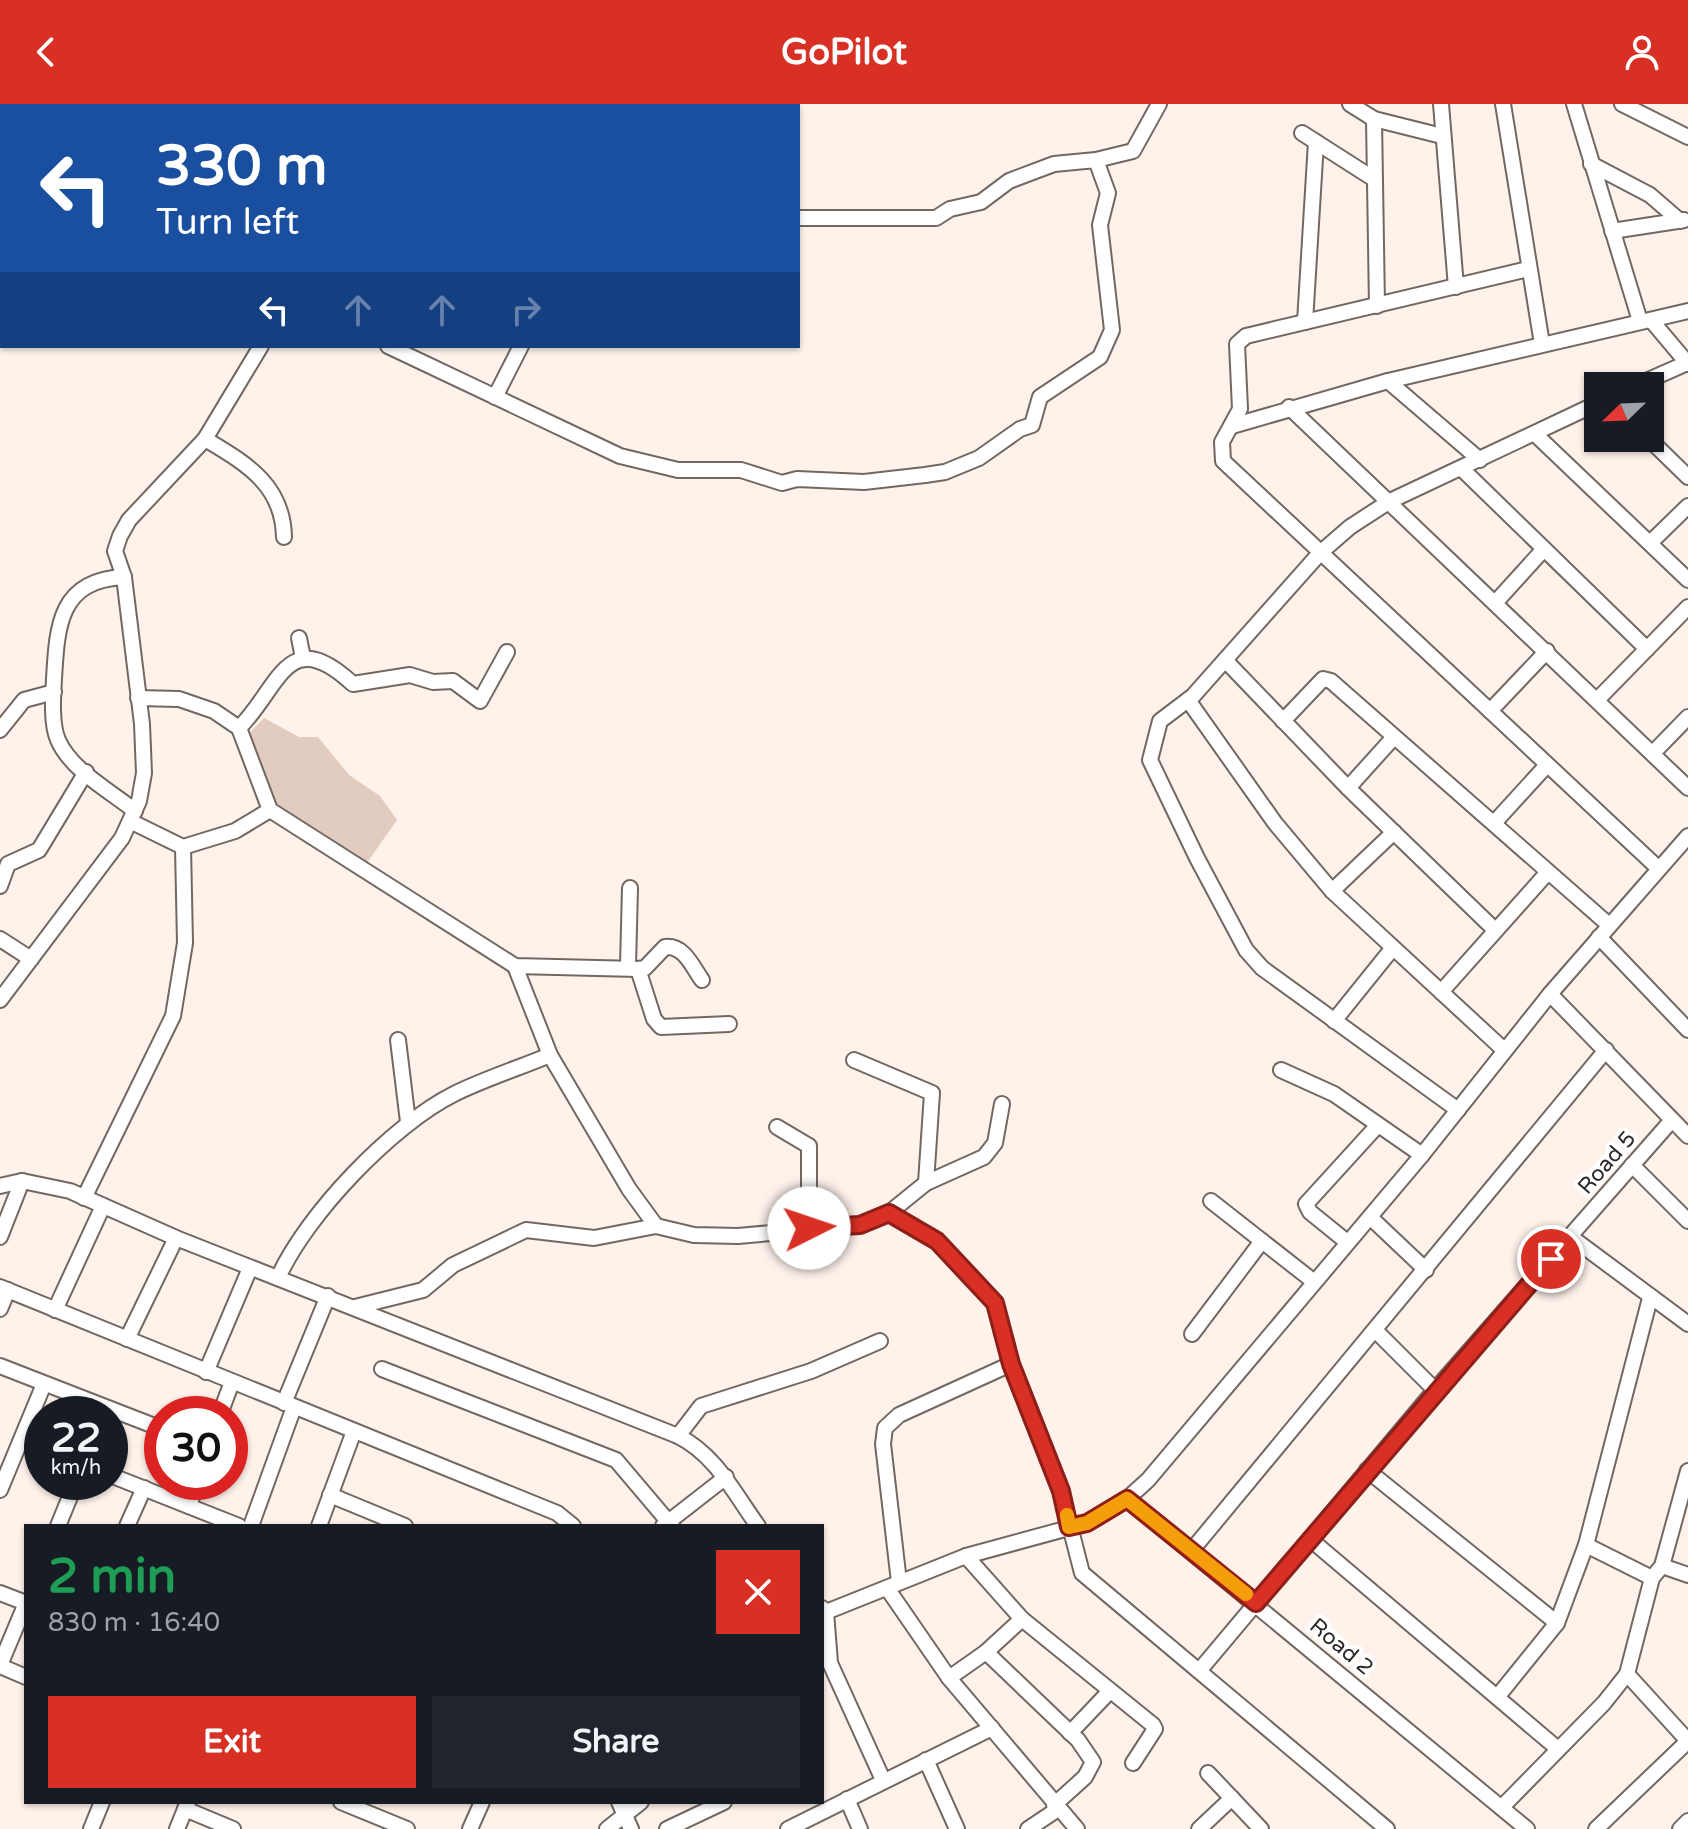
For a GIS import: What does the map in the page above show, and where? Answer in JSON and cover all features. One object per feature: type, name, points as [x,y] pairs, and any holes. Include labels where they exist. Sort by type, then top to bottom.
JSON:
[{"type":"street","points":[[800,218],[936,218],[950,209],[981,202],[1009,181],[1054,164],[1096,160],[1133,151],[1159,104]]},
{"type":"street","points":[[1350,104],[1374,119],[1442,136]]},
{"type":"street","points":[[1441,104],[1456,287]]},
{"type":"street","points":[[1503,104],[1542,344]]},
{"type":"street","points":[[1574,104],[1612,231],[1646,321],[1687,363],[1664,373]]},
{"type":"street","points":[[1622,104],[1688,137]]},
{"type":"street","points":[[1374,119],[1377,306]]},
{"type":"street","points":[[1302,133],[1374,179]]},
{"type":"street","points":[[1305,322],[1316,142]]},
{"type":"street","points":[[392,348],[620,456],[678,470],[741,470],[782,483],[797,479],[864,482],[945,472],[979,458],[1020,429],[1032,425],[1040,397],[1100,357],[1112,330],[1101,237],[1108,193],[1096,160]]},
{"type":"street","points":[[1591,164],[1650,195],[1684,220]]},
{"type":"street","points":[[1612,231],[1684,220]]},
{"type":"street","points":[[1528,269],[1240,339],[1240,409],[1222,442],[1223,461],[1658,868]]},
{"type":"street","points":[[1232,426],[1289,407],[1388,381],[1688,311]]},
{"type":"street","points":[[0,1000],[122,838],[132,816],[144,773],[124,577],[115,551],[129,520],[205,439],[260,348]]},
{"type":"street","points":[[495,397],[520,348]]},
{"type":"street","points":[[1388,381],[1480,460]]},
{"type":"street","points":[[1289,407],[1688,788]]},
{"type":"street","points":[[1458,1110],[1262,968],[1246,950],[1152,771],[1150,760],[1160,721],[1188,700],[1320,553],[1350,527],[1390,501],[1584,410]]},
{"type":"street","points":[[1535,434],[1688,580]]},
{"type":"street","points":[[205,439],[258,473],[274,493],[284,537]]},
{"type":"street","points":[[1662,452],[1688,477]]},
{"type":"street","points":[[1462,469],[1647,649]]},
{"type":"street","points":[[1650,543],[1688,506]]},
{"type":"street","points":[[1495,603],[1544,549]]},
{"type":"street","points":[[124,577],[99,578],[80,591],[61,614],[54,692],[57,738],[67,755],[132,816],[183,847],[250,825],[270,810]]},
{"type":"street","points":[[1598,699],[1688,607]]},
{"type":"street","points":[[299,638],[303,658]]},
{"type":"street","points":[[1490,711],[1547,651]]},
{"type":"street","points":[[239,728],[255,712],[288,663],[303,658],[334,667],[353,684],[410,675],[433,682],[453,681],[480,701],[507,652]]},
{"type":"street","points":[[1225,660],[1348,788],[1495,930]]},
{"type":"street","points":[[1283,721],[1327,679],[1609,925]]},
{"type":"street","points":[[0,730],[24,700],[54,692]]},
{"type":"street","points":[[138,698],[179,699],[214,711],[239,728],[270,810],[515,966],[645,968],[665,947],[673,946],[679,949],[702,980]]},
{"type":"street","points":[[1188,700],[1275,823],[1332,891],[1504,1050]]},
{"type":"street","points":[[1653,753],[1688,717]]},
{"type":"street","points":[[1348,788],[1394,737]]},
{"type":"street","points":[[1494,823],[1547,765]]},
{"type":"street","points":[[0,886],[14,859],[39,850],[86,772]]},
{"type":"street","points":[[1332,891],[1394,832]]},
{"type":"street","points":[[883,1780],[826,1666],[824,1610],[966,1556],[1087,1523],[1127,1499],[1148,1480],[1422,1155],[1550,994],[1658,868],[1687,840]]},
{"type":"street","points":[[84,1198],[173,1016],[185,943],[183,847]]},
{"type":"street","points":[[1441,992],[1548,872]]},
{"type":"street","points":[[630,888],[633,968],[654,1019],[661,1027],[729,1024]]},
{"type":"street","points":[[1599,937],[1688,1030]]},
{"type":"street","points":[[0,939],[31,959]]},
{"type":"street","points":[[1334,1021],[1392,949]]},
{"type":"street","points":[[515,966],[550,1055],[629,1189],[656,1226]]},
{"type":"street","points":[[1550,994],[1688,1136]]},
{"type":"street","points":[[398,1040],[408,1122]]},
{"type":"street","points":[[1192,1550],[1606,1050]]},
{"type":"street","points":[[278,1278],[290,1251],[310,1227],[351,1178],[408,1122],[454,1094],[550,1055]]},
{"type":"street","points":[[854,1060],[932,1093],[926,1183]]},
{"type":"street","points":[[1281,1070],[1334,1094],[1422,1155]]},
{"type":"street","points":[[354,1307],[423,1290],[453,1265],[526,1230],[594,1238],[656,1226],[694,1235],[738,1236],[860,1225],[889,1213],[926,1183],[991,1151],[1002,1104]]},
{"type":"street","name":"Road 5","points":[[1199,1671],[1435,1390],[1672,1120]]},
{"type":"street","points":[[1347,1242],[1310,1212],[1306,1204],[1378,1125]]},
{"type":"street","points":[[777,1127],[809,1146],[809,1228]]},
{"type":"street","points":[[1632,1165],[1688,1221]]},
{"type":"street","points":[[0,1237],[22,1181]]},
{"type":"street","points":[[0,1186],[22,1181],[84,1198],[250,1268],[328,1296],[678,1436],[690,1442],[726,1477],[757,1524]]},
{"type":"street","points":[[1211,1201],[1313,1281]]},
{"type":"street","points":[[55,1310],[103,1206]]},
{"type":"street","points":[[889,1213],[937,1241],[995,1303],[1011,1364],[1061,1491],[1082,1573],[1387,1829]]},
{"type":"street","points":[[1370,1217],[1426,1270]]},
{"type":"street","points":[[1571,1237],[1688,1324]]},
{"type":"street","points":[[127,1339],[176,1238]]},
{"type":"street","points":[[1192,1334],[1262,1241]]},
{"type":"street","points":[[206,1372],[250,1268]]},
{"type":"street","points":[[0,1309],[4,1289],[557,1513],[571,1524]]},
{"type":"street","points":[[252,1524],[328,1296]]},
{"type":"street","points":[[1498,1696],[1557,1623],[1586,1545],[1650,1298]]},
{"type":"street","points":[[1376,1331],[1435,1390]]},
{"type":"street","points":[[678,1436],[701,1406],[811,1371],[880,1341]]},
{"type":"street","points":[[1011,1364],[899,1415],[885,1428],[883,1444],[893,1585],[949,1678],[1077,1829]]},
{"type":"street","points":[[0,1366],[144,1422]]},
{"type":"street","points":[[382,1369],[616,1460],[667,1524]]},
{"type":"street","points":[[227,1396],[232,1382]]},
{"type":"street","points":[[0,1490],[44,1384]]},
{"type":"street","points":[[320,1524],[354,1431]]},
{"type":"street","points":[[1367,1470],[1557,1623]]},
{"type":"street","points":[[1502,1807],[1627,1674],[1652,1578],[1662,1566],[1688,1472]]},
{"type":"street","points":[[669,1524],[726,1477]]},
{"type":"street","points":[[128,1482],[144,1488],[128,1524]]},
{"type":"street","points":[[330,1495],[400,1524]]},
{"type":"street","name":"Road 2","points":[[1127,1499],[1527,1829]]},
{"type":"street","points":[[59,1524],[69,1500]]},
{"type":"street","points":[[175,1500],[234,1524]]},
{"type":"street","points":[[195,1524],[196,1500]]},
{"type":"street","points":[[548,1524],[557,1513]]},
{"type":"street","points":[[1310,1539],[1558,1749]]},
{"type":"street","points":[[1586,1545],[1652,1578]]},
{"type":"street","points":[[966,1556],[1022,1619],[1155,1728],[1133,1763]]},
{"type":"street","points":[[1662,1566],[1688,1575]]},
{"type":"street","points":[[0,1593],[24,1602]]},
{"type":"street","points":[[24,1608],[0,1666],[24,1676]]},
{"type":"street","points":[[949,1678],[986,1652],[1022,1619]]},
{"type":"street","points":[[986,1652],[1070,1733],[1093,1762],[1091,1769],[1056,1807],[1028,1829]]},
{"type":"street","points":[[1596,1829],[1688,1741],[1627,1674]]},
{"type":"street","points":[[1070,1733],[1109,1692]]},
{"type":"street","points":[[788,1829],[816,1808],[847,1799],[992,1728]]},
{"type":"street","points":[[926,1760],[957,1829]]},
{"type":"street","points":[[1208,1773],[1261,1829]]},
{"type":"street","points":[[1199,1829],[1232,1798]]},
{"type":"street","points":[[847,1799],[860,1829]]},
{"type":"street","points":[[91,1829],[101,1804]]},
{"type":"street","points":[[346,1804],[402,1828]]},
{"type":"street","points":[[470,1829],[481,1804]]},
{"type":"street","points":[[667,1829],[720,1804]]},
{"type":"street","points":[[177,1829],[187,1805],[233,1829]]},
{"type":"street","points":[[607,1829],[622,1808]]},
{"type":"street","points":[[622,1808],[631,1829]]},
{"type":"street","points":[[1680,1829],[1688,1821]]},
{"type":"shaded area","points":[[264,718],[299,737],[318,737],[349,775],[380,796],[397,820],[366,864],[272,801],[246,736]]},
{"type":"slow traffic","points":[[1067,1515],[1069,1527],[1087,1523],[1127,1499],[1246,1594]]},
{"type":"route","points":[[809,1228],[860,1225],[889,1213],[937,1241],[995,1303],[1011,1364],[1061,1491],[1069,1527],[1087,1523],[1127,1499],[1256,1603],[1435,1390],[1551,1259]]}]
